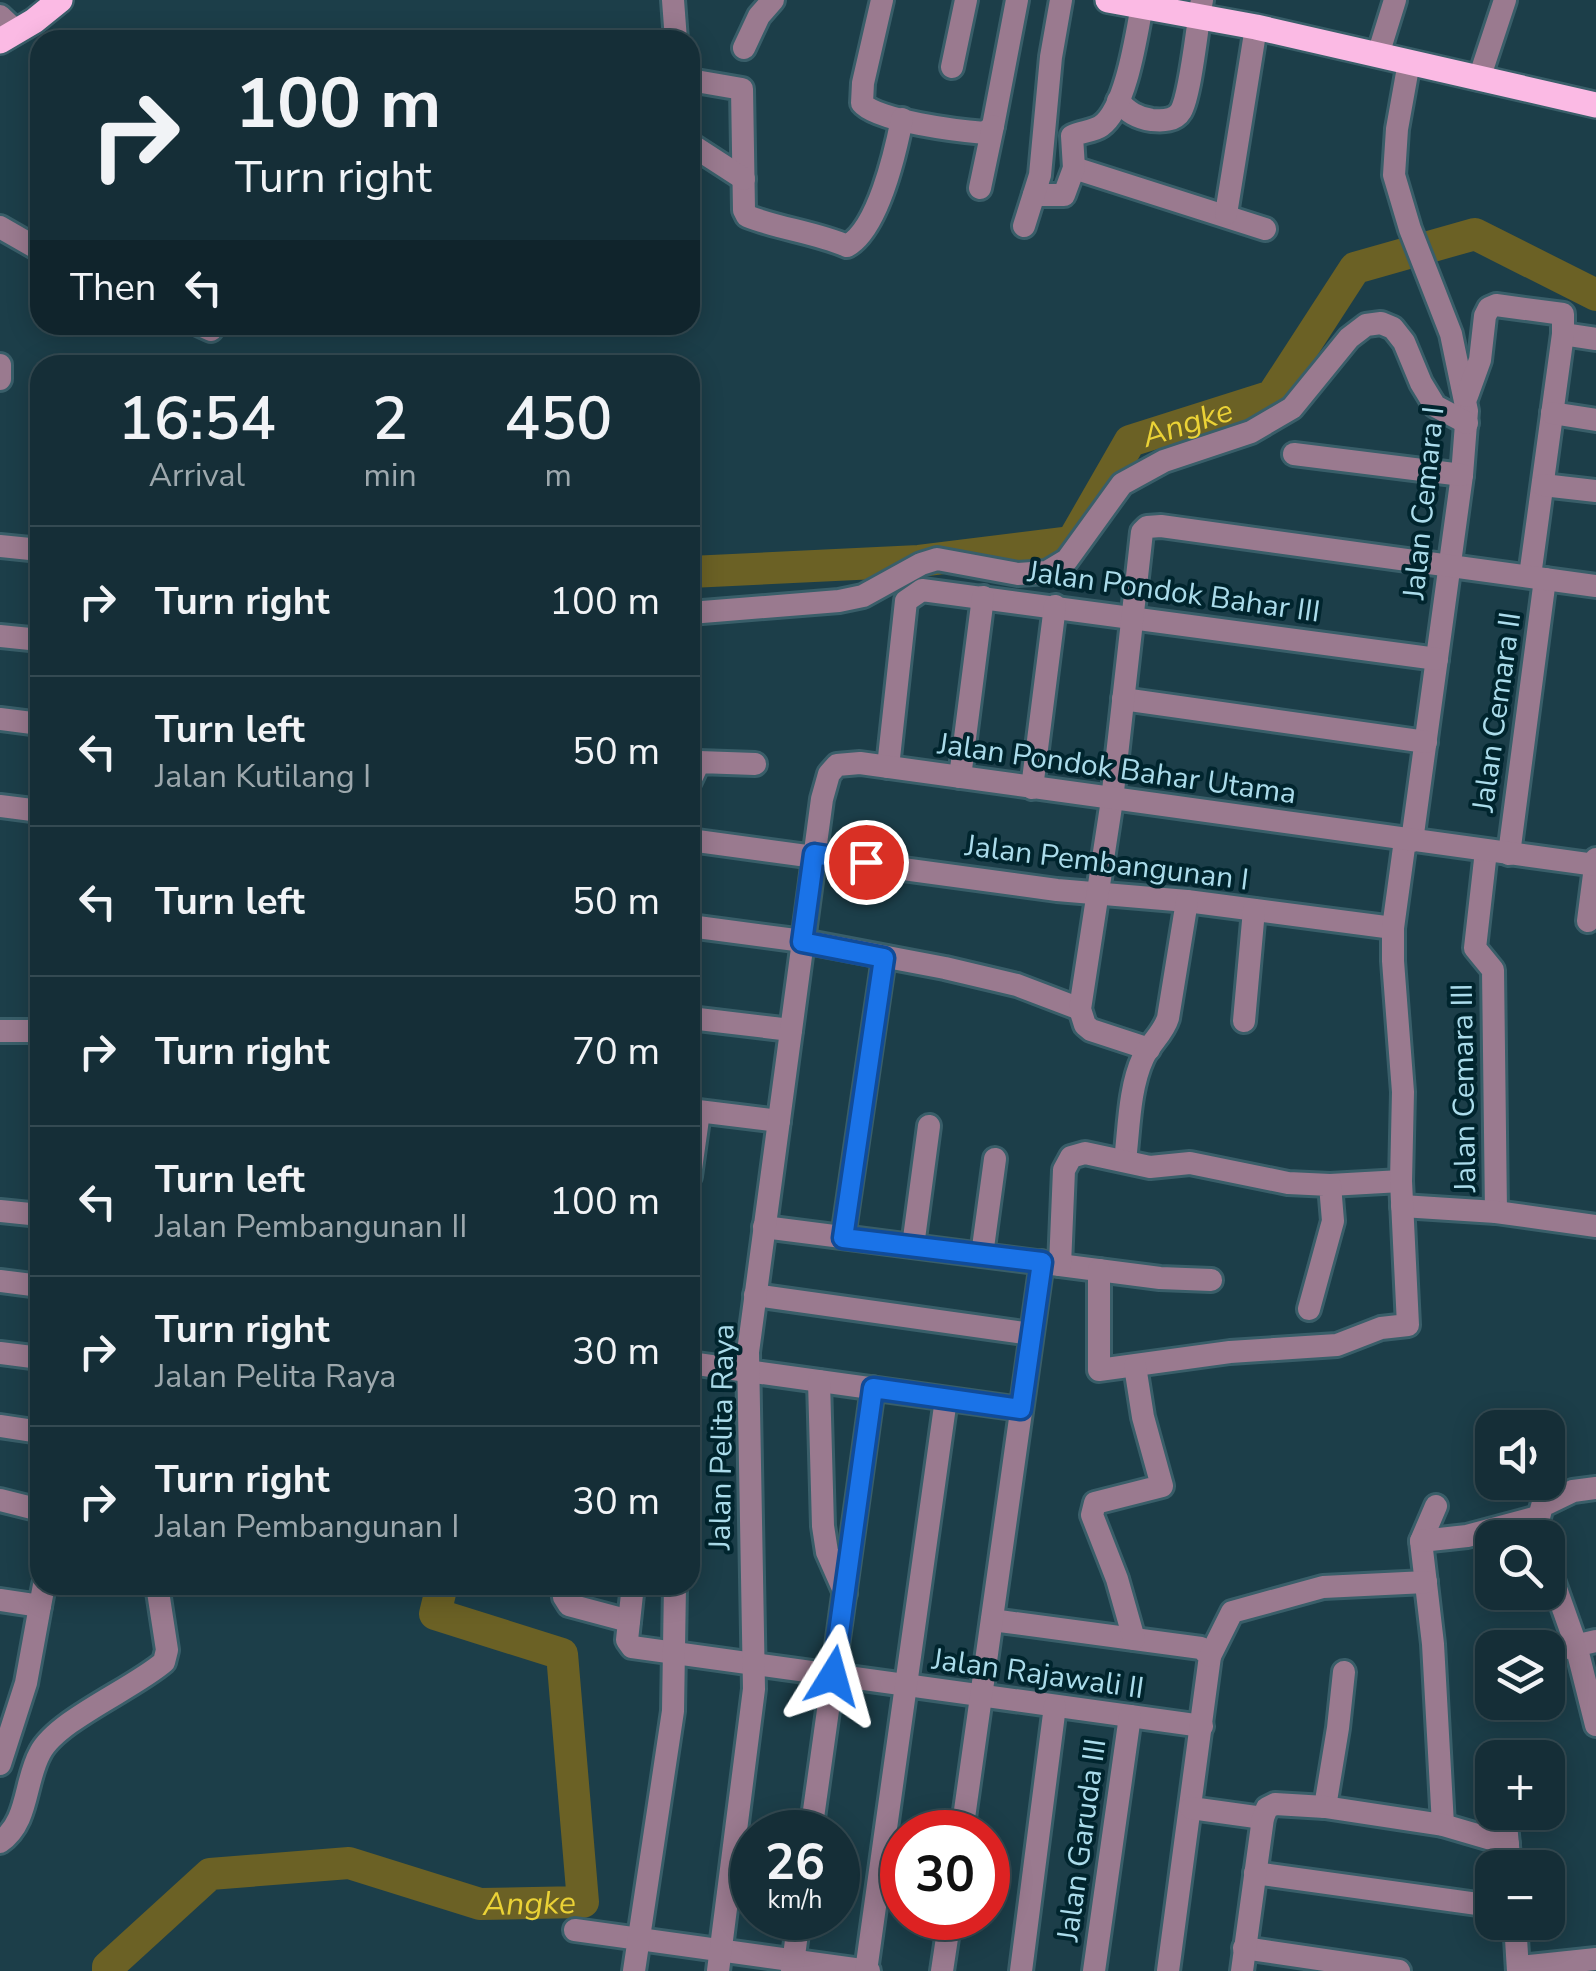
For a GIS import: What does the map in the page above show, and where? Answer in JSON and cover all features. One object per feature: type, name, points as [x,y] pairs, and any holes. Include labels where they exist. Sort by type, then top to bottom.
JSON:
[{"type":"main road","points":[[6,30],[60,0]]},
{"type":"main road","points":[[1108,0],[1200,8],[1256,27],[1596,105]]},
{"type":"street","points":[[674,0],[676,30]]},
{"type":"street","points":[[744,48],[759,16],[772,0]]},
{"type":"street","points":[[882,0],[863,83],[862,103],[866,110],[948,130],[985,133],[993,126]]},
{"type":"street","points":[[952,67],[966,0]]},
{"type":"street","points":[[980,188],[1017,0]]},
{"type":"street","points":[[1024,226],[1040,175],[1051,57],[1061,0]]},
{"type":"street","points":[[1378,55],[1396,0]]},
{"type":"street","points":[[1478,79],[1504,0]]},
{"type":"street","points":[[1034,195],[1064,195],[1074,168],[1072,136],[1102,126],[1118,102],[1143,3]]},
{"type":"street","points":[[1118,102],[1136,116],[1154,120],[1170,120],[1180,112],[1190,78],[1200,8]]},
{"type":"street","points":[[1226,214],[1256,27]]},
{"type":"street","name":"Jalan Cemara I","points":[[1135,1366],[1230,1352],[1336,1345],[1381,1328],[1408,1326],[1401,1181],[1404,1092],[1394,928],[1426,742],[1462,475],[1466,411],[1458,358],[1394,175],[1409,62]]},
{"type":"street","points":[[700,82],[742,89],[744,210],[748,216],[774,226],[819,234],[846,246],[859,239],[867,225],[887,177],[902,120]]},
{"type":"street","points":[[700,150],[744,176]]},
{"type":"street","points":[[1074,168],[1265,229]]},
{"type":"street","points":[[0,227],[30,244]]},
{"type":"street","points":[[700,612],[839,602],[863,596],[921,564],[937,560],[1018,574],[1047,572],[1067,560],[1122,484],[1164,461],[1250,432],[1292,408],[1350,338],[1366,325],[1382,323],[1393,328],[1404,342],[1435,406],[1466,411],[1480,360],[1484,316],[1489,308],[1496,305],[1557,311],[1563,314],[1563,334],[1596,339]]},
{"type":"street","name":"Jalan Cemara II","points":[[1498,852],[1538,578],[1543,485],[1563,334]]},
{"type":"street","points":[[0,365],[0,380]]},
{"type":"street","points":[[1552,413],[1596,420]]},
{"type":"street","points":[[1294,454],[1462,475]]},
{"type":"street","points":[[1543,485],[1596,492]]},
{"type":"street","points":[[1149,1050],[1091,1030],[1080,1009],[1100,893],[1142,532],[1147,527],[1161,526],[1596,586]]},
{"type":"street","points":[[0,546],[30,549]]},
{"type":"street","name":"Jalan Pondok Bahar III","points":[[888,767],[906,601],[922,590],[1437,659]]},
{"type":"street","points":[[960,777],[983,597]]},
{"type":"street","points":[[1032,788],[1055,606]]},
{"type":"street","points":[[0,636],[30,639]]},
{"type":"street","points":[[1123,699],[1426,742]]},
{"type":"street","points":[[0,719],[30,723]]},
{"type":"street","points":[[700,762],[756,764]]},
{"type":"street","name":"Jalan Pondok Bahar Utama","points":[[825,786],[837,765],[847,762],[1596,863]]},
{"type":"street","name":"Jalan Pelita Raya","points":[[720,1961],[752,1716],[748,1371],[825,786]]},
{"type":"street","points":[[0,806],[30,810]]},
{"type":"street","name":"Jalan Pembangunan I","points":[[700,841],[1394,928]]},
{"type":"street","name":"Jalan Cemara III","points":[[1496,1212],[1493,970],[1475,948],[1498,852]]},
{"type":"street","points":[[1588,921],[1596,863]]},
{"type":"street","points":[[1125,1161],[1134,1092],[1144,1057],[1163,1032],[1168,1018],[1187,901]]},
{"type":"street","points":[[1244,1021],[1254,910]]},
{"type":"street","points":[[700,927],[946,968],[1017,985],[1080,1009]]},
{"type":"street","points":[[843,1238],[884,958]]},
{"type":"street","points":[[700,1019],[791,1030]]},
{"type":"street","points":[[0,1031],[30,1031]]},
{"type":"street","points":[[700,1112],[779,1121]]},
{"type":"street","points":[[913,1246],[928,1126]]},
{"type":"street","points":[[965,1810],[1032,1334],[1051,1264],[1068,1160],[1086,1152],[1150,1167],[1190,1163],[1288,1184],[1401,1181]]},
{"type":"street","points":[[982,1255],[995,1160]]},
{"type":"street","points":[[1309,1309],[1320,1262],[1330,1242],[1330,1184]]},
{"type":"street","points":[[1402,1206],[1496,1212],[1596,1226]]},
{"type":"street","points":[[0,1212],[30,1210]]},
{"type":"street","points":[[764,1227],[1099,1270],[1211,1280]]},
{"type":"street","points":[[1099,1270],[1100,1370],[1135,1366],[1143,1416],[1162,1486],[1095,1503],[1092,1515],[1117,1579],[1134,1639]]},
{"type":"street","points":[[0,1280],[30,1284]]},
{"type":"street","points":[[756,1295],[1032,1334]]},
{"type":"street","points":[[0,1353],[30,1357]]},
{"type":"street","points":[[700,1364],[1021,1409]]},
{"type":"street","points":[[819,1381],[826,1552],[845,1593]]},
{"type":"street","points":[[814,1810],[873,1388]]},
{"type":"street","points":[[575,1930],[638,1939],[720,1961],[867,1971],[946,1398]]},
{"type":"street","points":[[0,1426],[30,1430]]},
{"type":"street","points":[[1540,1520],[1542,1506],[1552,1500],[1573,1491],[1596,1488]]},
{"type":"street","points":[[0,1500],[30,1508]]},
{"type":"street","points":[[1436,1506],[1421,1540],[1443,1825]]},
{"type":"street","points":[[823,1526],[854,1526]]},
{"type":"street","points":[[1421,1540],[1475,1535]]},
{"type":"street","points":[[1168,1971],[1210,1656],[1232,1612],[1324,1587],[1426,1582]]},
{"type":"street","points":[[0,1600],[42,1595],[26,1683],[0,1764]]},
{"type":"street","points":[[1,1842],[18,1824],[35,1766],[48,1741],[164,1662],[167,1650],[158,1595]]},
{"type":"street","points":[[564,1595],[568,1605],[578,1610],[629,1621],[633,1595]]},
{"type":"street","points":[[634,1971],[673,1711],[675,1595]]},
{"type":"street","points":[[1565,1600],[1586,1643],[1596,1725]]},
{"type":"street","points":[[992,1620],[1201,1648],[1210,1656]]},
{"type":"street","name":"Jalan Rajawali II","points":[[629,1621],[628,1644],[676,1654],[1202,1726]]},
{"type":"street","points":[[1325,1807],[1344,1672]]},
{"type":"street","points":[[1020,1971],[1055,1706]]},
{"type":"street","name":"Jalan Garuda III","points":[[1094,1971],[1130,1716]]},
{"type":"street","points":[[1387,1970],[1243,1959],[1263,1818],[1268,1808],[1275,1804],[1325,1807],[1443,1825],[1496,1850]]},
{"type":"street","points":[[1190,1808],[1263,1818]]},
{"type":"street","points":[[1255,1873],[1475,1904]]},
{"type":"street","points":[[793,1966],[796,1940]]},
{"type":"street","points":[[942,1971],[947,1940]]},
{"type":"street","points":[[1517,1940],[1519,1969],[1596,1960]]},
{"type":"waterway","name":"Angke","points":[[700,572],[919,561],[1072,542],[1130,441],[1272,396],[1355,268],[1475,234],[1596,295]]},
{"type":"waterway","name":"Angke","points":[[108,1971],[210,1874],[349,1863],[480,1904],[583,1902],[562,1654],[435,1614],[440,1595]]},
{"type":"route","points":[[833,1676],[873,1388],[1021,1409],[1042,1262],[843,1238],[884,958],[802,942],[814,854],[866,862]]}]
